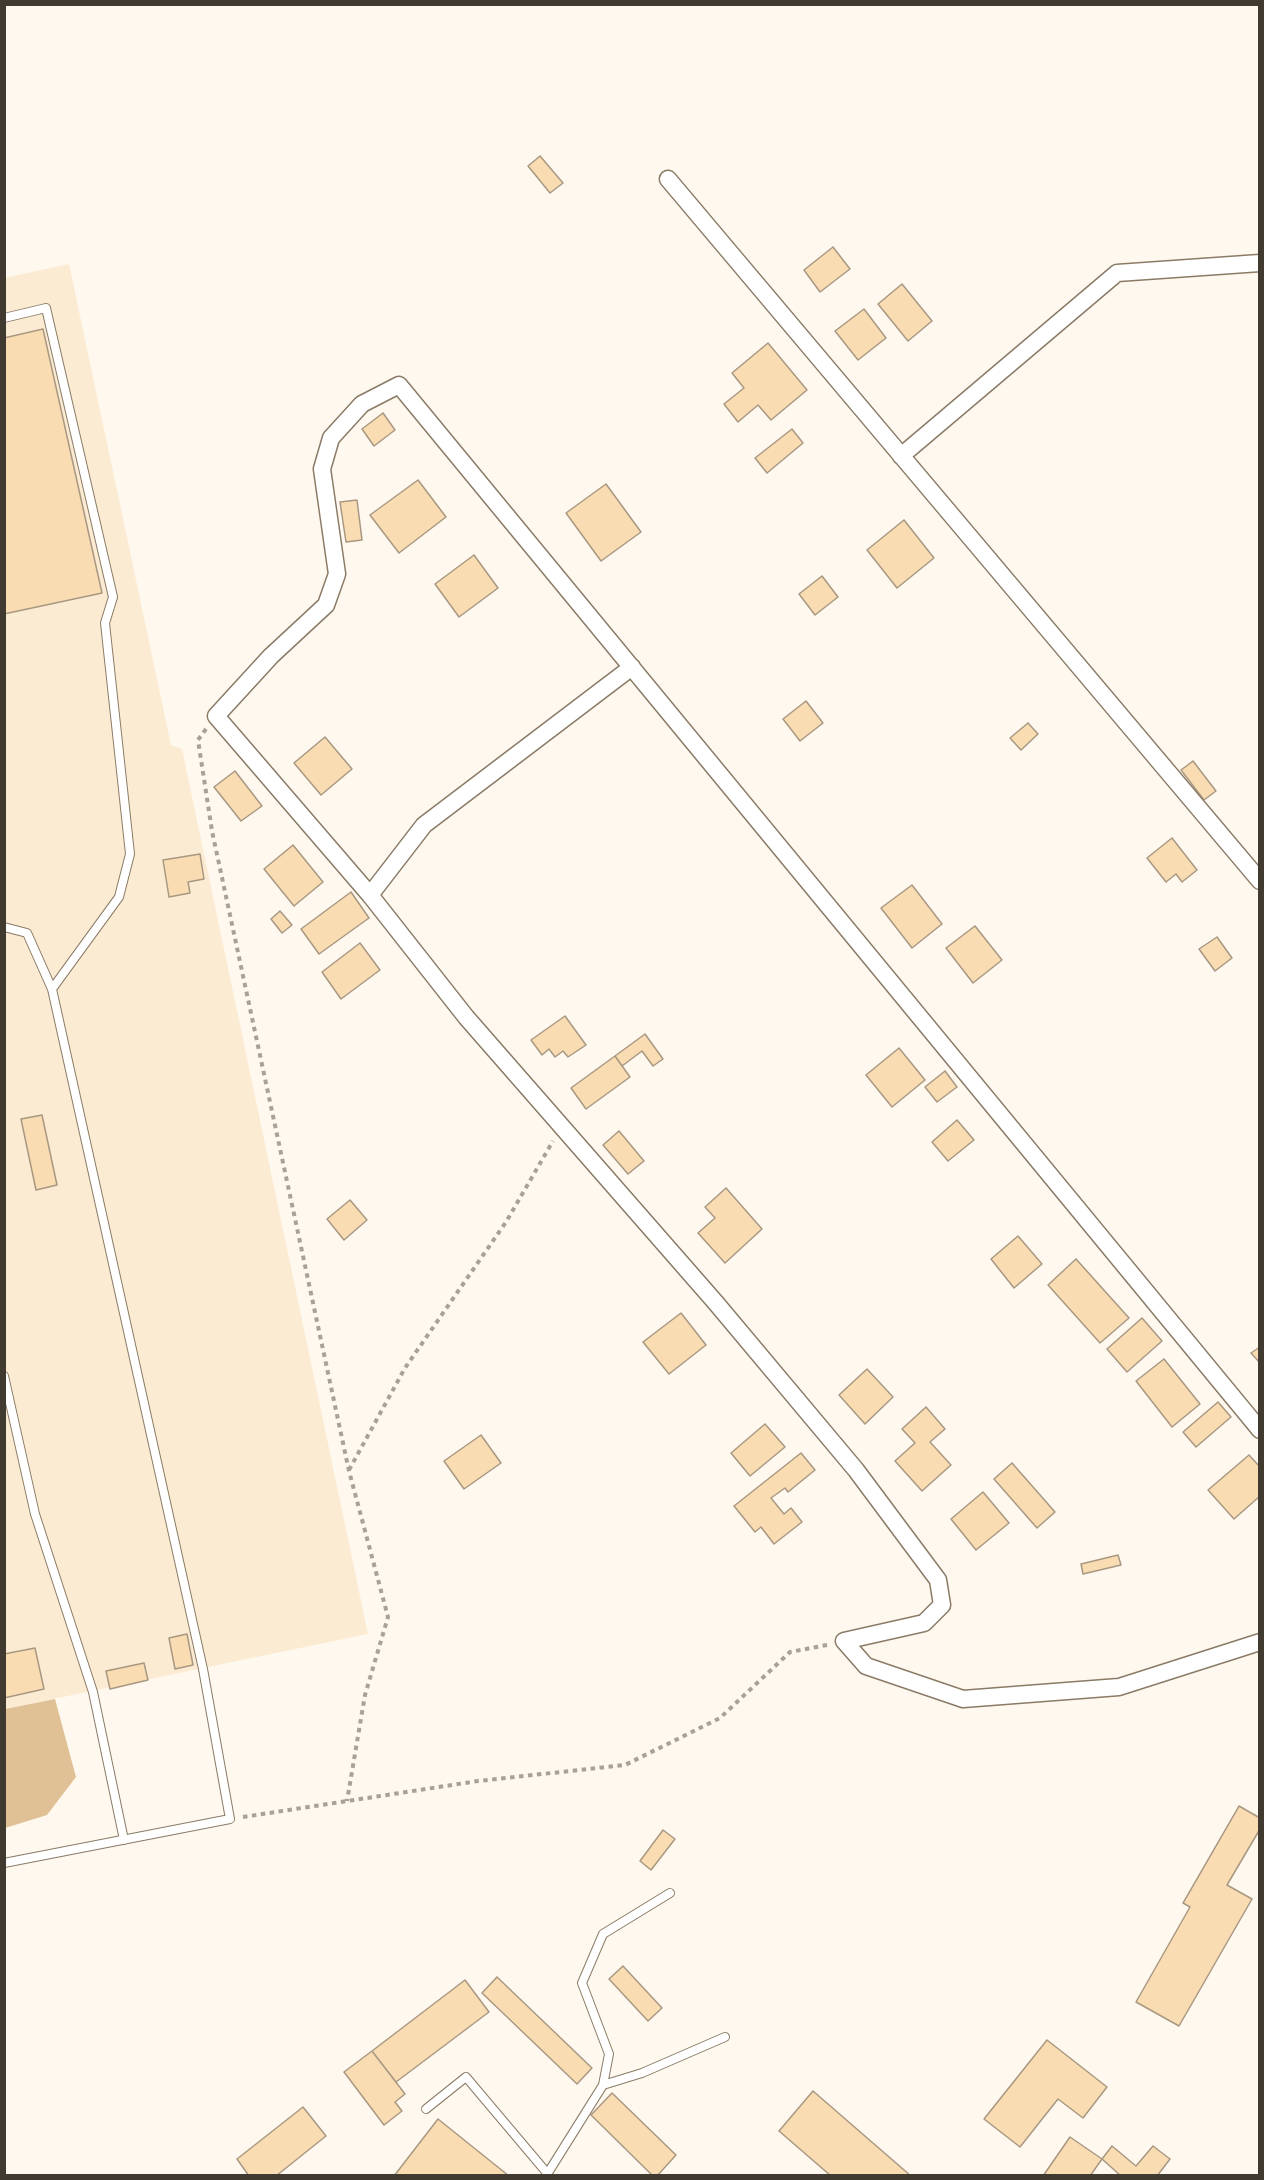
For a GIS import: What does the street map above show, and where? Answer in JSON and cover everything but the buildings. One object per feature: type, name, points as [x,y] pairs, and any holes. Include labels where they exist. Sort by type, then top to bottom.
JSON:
[{"type":"street","points":[[668,179],[1259,878]]},
{"type":"street","points":[[901,456],[1118,273],[1260,263]]},
{"type":"street","points":[[1260,1430],[399,385],[362,404],[331,438],[322,469],[337,574],[326,605],[271,656],[216,716],[370,895],[466,1017],[562,1125],[856,1470],[938,1580],[942,1605],[924,1623],[844,1641],[866,1666],[963,1700],[1119,1686],[1260,1642]]},
{"type":"street","points":[[370,895],[424,825],[632,667]]},
{"type":"lane","points":[[4,318],[46,308],[113,597],[105,623],[130,854],[119,897],[52,989]]},
{"type":"lane","points":[[4,927],[27,933],[52,989],[203,1669],[230,1819],[4,1863]]},
{"type":"lane","points":[[4,1376],[35,1514],[93,1692],[124,1840]]},
{"type":"lane","points":[[426,2109],[466,2077],[547,2174],[603,2085],[609,2054],[582,1983],[603,1934],[670,1893]]},
{"type":"lane","points":[[603,2085],[642,2073],[725,2037]]},
{"type":"path","points":[[216,716],[198,740],[212,831],[349,1471],[388,1617],[365,1695],[347,1801]]},
{"type":"path","points":[[349,1471],[405,1368],[506,1222],[562,1125]]},
{"type":"path","points":[[230,1819],[478,1781],[625,1765],[720,1718],[790,1652],[844,1641]]},
{"type":"shaded area","points":[[69,264],[171,745],[182,749],[368,1634],[5,1709],[4,278]]},
{"type":"shaded area","points":[[55,1699],[76,1777],[47,1815],[5,1828],[5,1709]]}]
